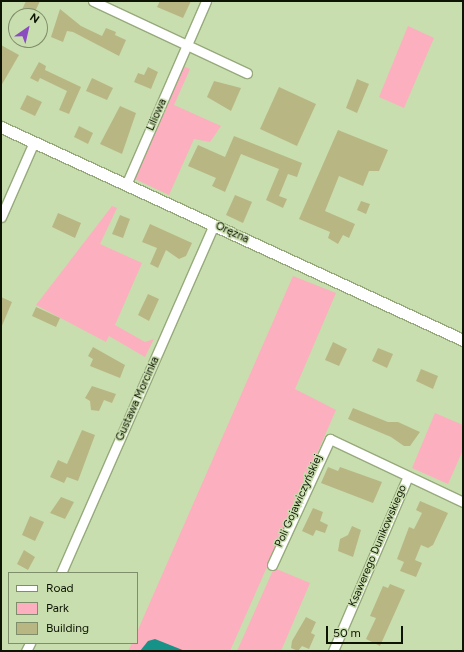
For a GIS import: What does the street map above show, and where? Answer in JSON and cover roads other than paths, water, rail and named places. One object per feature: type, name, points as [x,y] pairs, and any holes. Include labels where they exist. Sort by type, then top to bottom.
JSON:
[{"type":"street","points":[[93,1],[247,72]]},
{"type":"street","name":"Liliowa","points":[[126,185],[206,1]]},
{"type":"street","name":"Orężna","points":[[1,127],[463,340]]},
{"type":"street","points":[[1,217],[34,142]]},
{"type":"street","name":"Gustawa Morcinka","points":[[61,572],[214,225]]},
{"type":"street","name":"Ksawerego Dunikowskiego","points":[[330,440],[408,476],[333,651]]},
{"type":"street","name":"Poli Gojawiczyńskiej","points":[[272,565],[330,440]]},
{"type":"street","points":[[408,476],[463,502]]},
{"type":"water","points":[[155,639],[185,651],[140,651],[148,641]]}]
